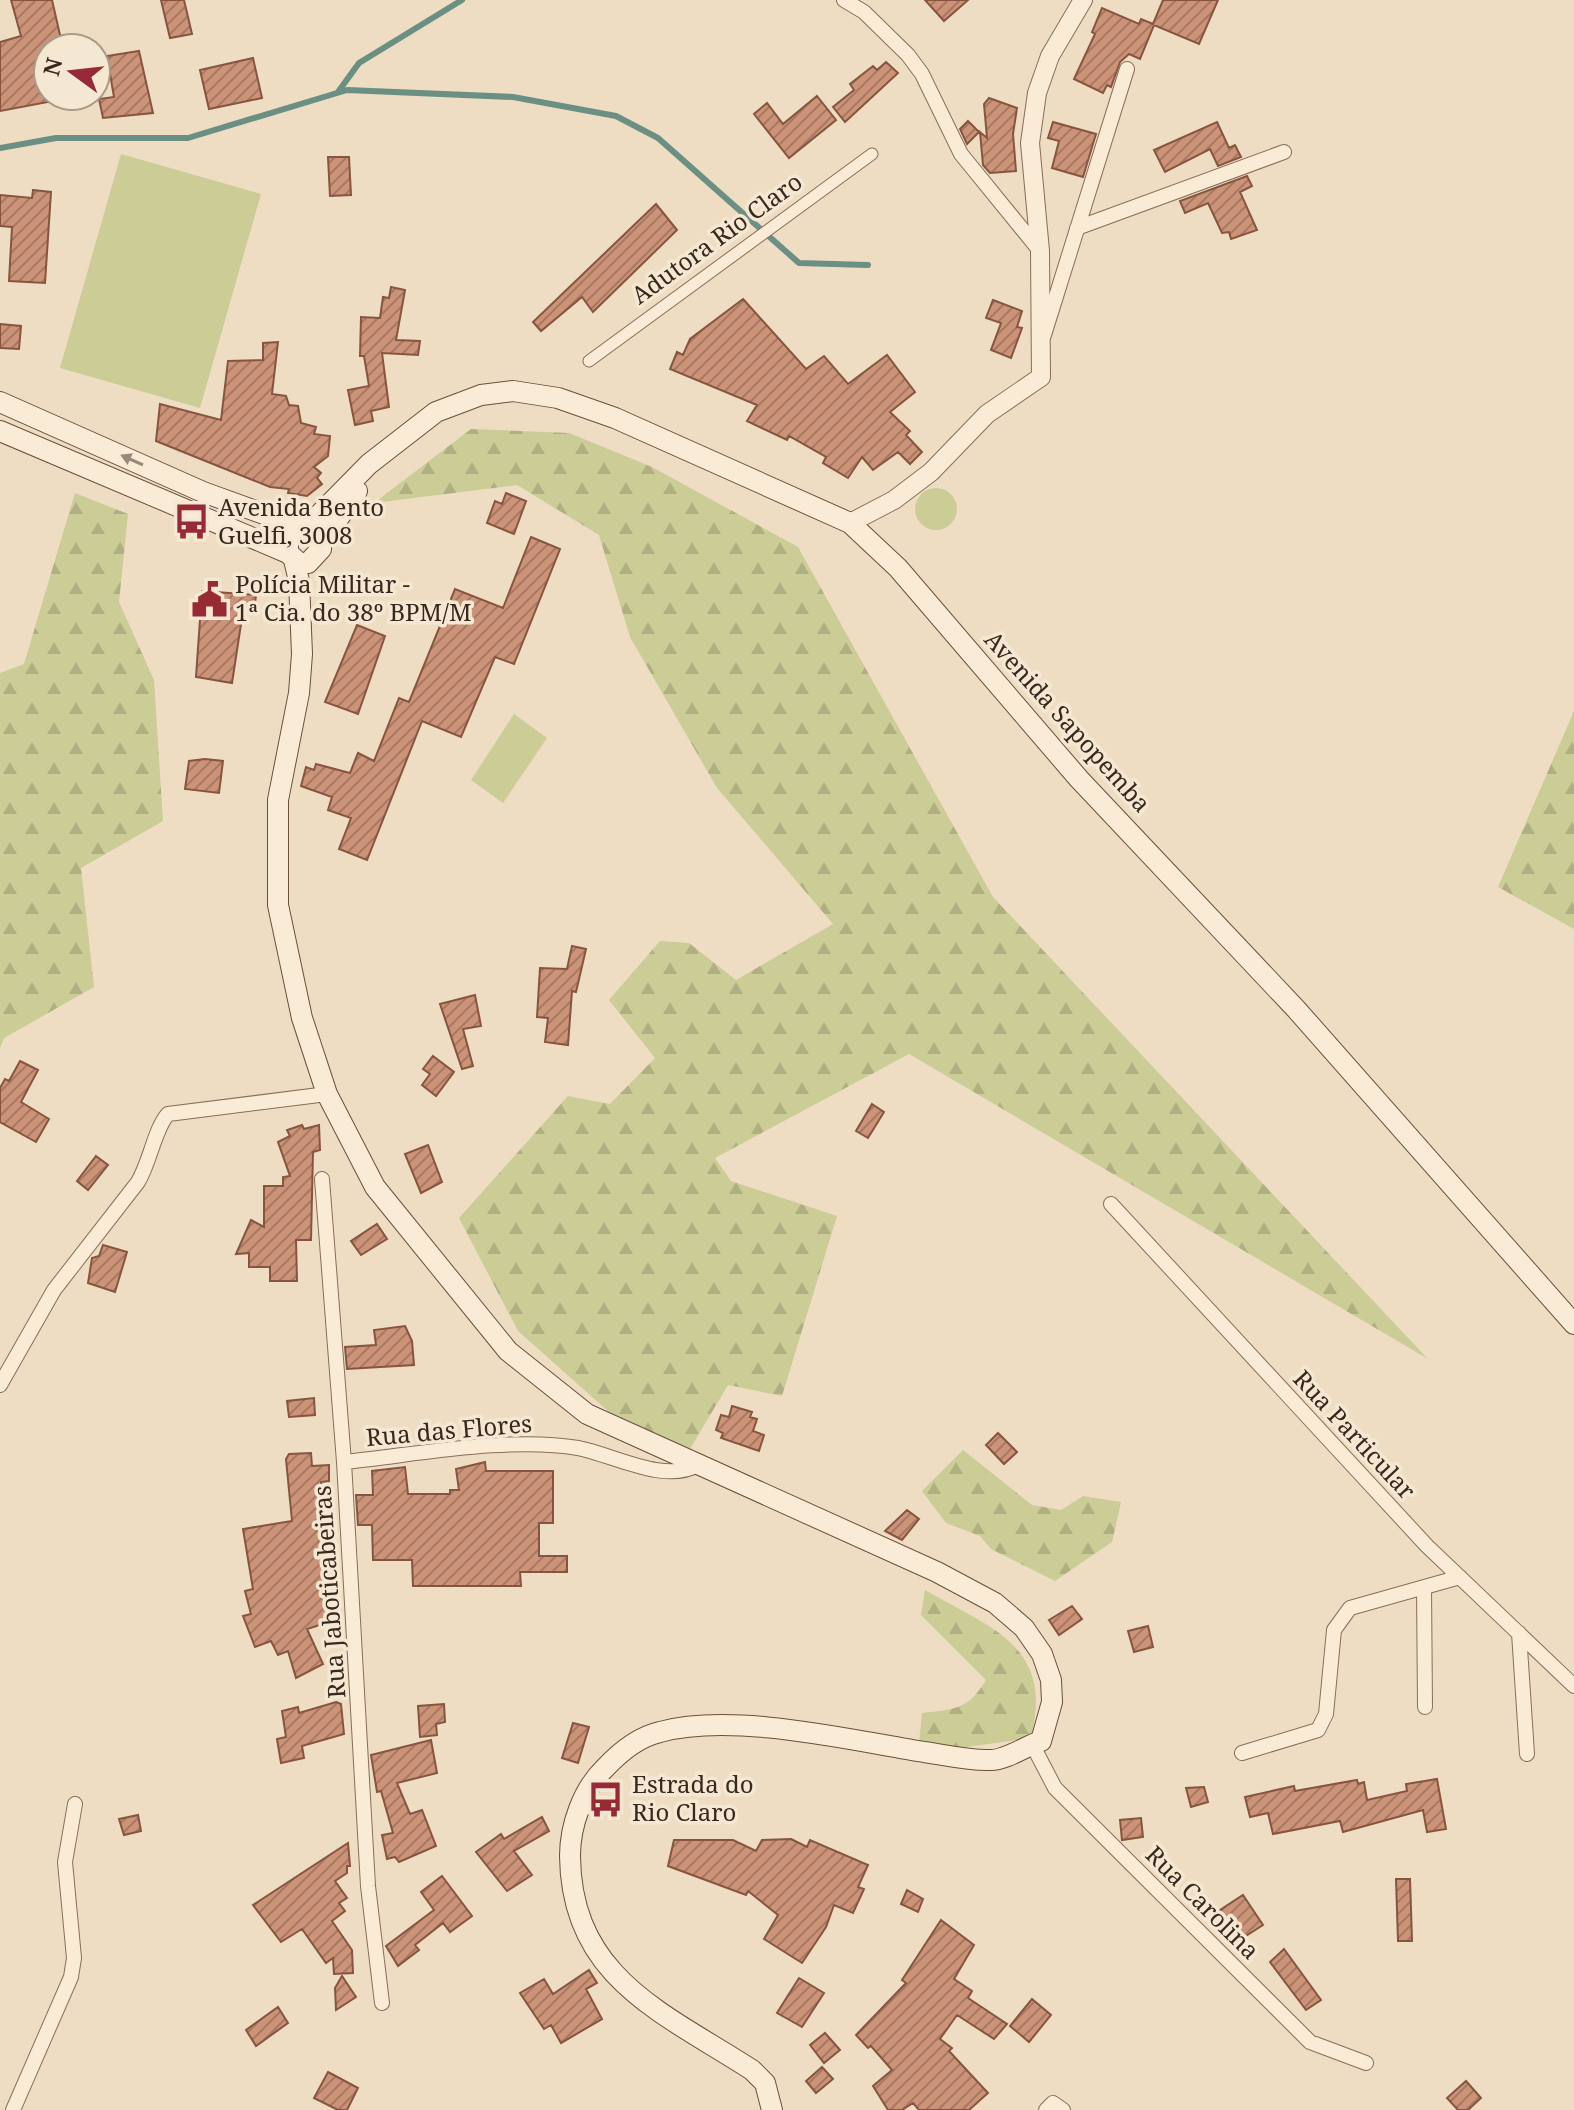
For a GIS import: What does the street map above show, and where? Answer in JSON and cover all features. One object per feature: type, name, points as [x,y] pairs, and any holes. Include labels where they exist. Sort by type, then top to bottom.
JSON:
[{"type":"main road","name":"Avenida Sapopemba","points":[[302,529],[369,464],[436,412],[465,399],[496,392],[544,395],[615,418],[850,523],[898,568],[1079,779],[1296,1009],[1574,1324]]},
{"type":"main road","points":[[0,402],[203,492],[314,532],[319,551],[302,616],[299,693],[278,800],[278,905],[302,1018],[327,1094],[375,1187],[508,1351],[587,1414],[937,1572],[995,1603],[1024,1628],[1042,1654],[1051,1680],[1052,1702],[1041,1741],[994,1761],[769,1729],[691,1726],[657,1732],[623,1750],[591,1781],[577,1815],[570,1852],[572,1891],[587,1933],[611,1971],[643,2003],[752,2070],[765,2083],[772,2110]]},
{"type":"main road","points":[[0,431],[308,563],[319,551]]},
{"type":"main road","name":"Avenida Sapopemba","points":[[319,551],[342,510],[397,442]]},
{"type":"main road","points":[[302,529],[288,541],[302,616]]},
{"type":"street","points":[[844,0],[864,12],[908,55],[922,74],[961,154],[1040,251]]},
{"type":"street","points":[[850,523],[894,500],[931,472],[987,414],[1041,377],[1040,251],[1030,143],[1037,93],[1050,56],[1083,0]]},
{"type":"street","points":[[1043,340],[1127,69]]},
{"type":"street","points":[[1077,228],[1284,152]]},
{"type":"street","name":"Adutora Rio Claro","points":[[589,361],[872,154]]},
{"type":"street","points":[[0,1385],[54,1290],[138,1182],[149,1164],[162,1120],[168,1114],[327,1094]]},
{"type":"street","name":"Rua Jaboticabeiras","points":[[322,1179],[344,1462],[368,1886],[382,2003]]},
{"type":"street","name":"Rua Particular","points":[[1111,1204],[1427,1546],[1574,1686]]},
{"type":"street","name":"Rua das Flores","points":[[344,1462],[524,1444],[579,1448],[670,1471],[688,1470],[698,1465]]},
{"type":"street","points":[[1242,1753],[1318,1730],[1326,1714],[1334,1630],[1350,1608],[1460,1577]]},
{"type":"street","points":[[1424,1587],[1425,1707]]},
{"type":"street","points":[[1519,1633],[1527,1754]]},
{"type":"street","name":"Rua Carolina","points":[[1032,1744],[1055,1788],[1310,2042],[1366,2063]]},
{"type":"street","points":[[13,2110],[71,1977],[74,1958],[65,1862],[75,1804]]},
{"type":"street","points":[[1046,2110],[1053,2103],[1063,2110]]},
{"type":"green space","points":[[121,154],[261,194],[200,408],[60,368]]},
{"type":"green space","points":[[471,429],[569,433],[652,467],[798,547],[993,897],[1428,1359],[909,1054],[715,1158],[731,1181],[837,1216],[782,1396],[728,1385],[690,1449],[609,1412],[518,1331],[459,1218],[568,1096],[610,1104],[655,1058],[609,1000],[660,941],[689,943],[736,980],[833,924],[717,788],[630,637],[599,535],[517,485],[374,503]]},
{"type":"green space","points":[[936,488],[951,494],[957,509],[951,524],[936,530],[921,524],[915,509],[921,494]]},
{"type":"green space","points":[[75,493],[128,514],[119,602],[154,680],[163,821],[81,868],[94,987],[4,1038],[0,1048],[0,673],[24,664]]},
{"type":"green space","points":[[1574,711],[1574,929],[1498,887]]},
{"type":"green space","points":[[514,714],[547,738],[503,803],[471,780]]},
{"type":"green space","points":[[963,1450],[1032,1505],[1061,1510],[1083,1496],[1121,1502],[1112,1542],[1055,1581],[991,1549],[980,1536],[946,1523],[922,1491]]},
{"type":"green space","points":[[925,1590],[994,1629],[1012,1644],[1025,1661],[1034,1681],[1036,1707],[1031,1738],[961,1748],[919,1742],[922,1713],[967,1703],[986,1680],[921,1615]]},
{"type":"building","points":[[11,0],[52,0],[59,32],[32,32],[32,105],[0,111],[0,42],[21,36]]},
{"type":"building","points":[[161,0],[184,0],[192,34],[170,38]]},
{"type":"building","points":[[925,0],[968,0],[944,21]]},
{"type":"building","points":[[1163,0],[1218,0],[1199,44],[1154,25],[1140,59],[1129,54],[1120,62],[1111,87],[1107,85],[1103,93],[1074,79],[1095,34],[1092,32],[1102,8],[1139,24],[1141,19],[1153,24]]},
{"type":"building","points":[[139,51],[153,113],[103,118],[102,112],[112,112],[112,55]]},
{"type":"building","points":[[253,58],[262,98],[209,109],[200,70]]},
{"type":"building","points":[[886,62],[898,73],[845,122],[833,107],[854,90],[850,84],[873,66],[877,70]]},
{"type":"building","points":[[817,96],[836,120],[789,158],[754,114],[767,103],[783,124]]},
{"type":"building","points":[[989,98],[1017,108],[1013,134],[1016,171],[990,173],[983,165],[980,132],[987,138],[984,104]]},
{"type":"building","points":[[968,121],[979,132],[967,144],[960,129]]},
{"type":"building","points":[[1053,122],[1096,134],[1083,177],[1052,168],[1059,141],[1048,138]]},
{"type":"building","points":[[1217,122],[1229,148],[1235,145],[1241,157],[1218,166],[1210,149],[1165,172],[1154,150]]},
{"type":"building","points":[[328,157],[349,157],[351,195],[330,196]]},
{"type":"building","points":[[1247,176],[1252,186],[1240,192],[1257,230],[1231,239],[1229,232],[1222,233],[1208,203],[1185,213],[1180,201]]},
{"type":"building","points":[[33,190],[51,192],[45,283],[9,281],[12,227],[0,226],[0,195],[32,198]]},
{"type":"building","points":[[656,204],[677,230],[593,312],[582,297],[541,331],[533,322]]},
{"type":"building","points":[[391,287],[405,290],[396,340],[420,341],[418,355],[382,353],[389,407],[371,411],[373,421],[355,425],[348,390],[369,386],[364,356],[360,356],[361,317],[380,318],[383,297],[389,298]]},
{"type":"building","points":[[743,299],[806,369],[824,356],[848,384],[887,355],[915,392],[890,412],[910,431],[906,435],[922,452],[910,464],[898,452],[873,470],[862,457],[848,478],[823,463],[826,457],[789,436],[787,440],[747,421],[757,405],[670,369],[677,352],[683,355],[690,339]]},
{"type":"building","points":[[993,300],[1022,311],[1017,327],[1022,328],[1011,358],[991,350],[1001,323],[986,318]]},
{"type":"building","points":[[0,324],[21,326],[19,349],[0,348]]},
{"type":"building","points":[[278,342],[272,394],[286,396],[289,405],[298,406],[301,423],[316,427],[314,434],[330,436],[328,456],[314,467],[321,473],[317,478],[322,484],[307,496],[288,493],[289,489],[270,487],[156,441],[160,404],[221,420],[228,361],[263,360],[263,343]]},
{"type":"building","points":[[506,493],[526,501],[514,534],[487,523],[495,501],[502,504]]},
{"type":"building","points":[[531,537],[560,549],[514,664],[495,657],[461,737],[422,721],[367,860],[339,849],[351,818],[328,810],[332,797],[301,786],[306,767],[314,770],[316,764],[350,773],[358,753],[374,761],[399,698],[409,702],[455,589],[503,608]]},
{"type":"building","points":[[202,591],[256,595],[254,612],[243,611],[232,683],[196,677]]},
{"type":"building","points":[[357,625],[385,636],[358,714],[325,702]]},
{"type":"building","points":[[189,761],[223,761],[219,793],[185,789]]},
{"type":"building","points":[[572,946],[586,949],[576,992],[572,991],[568,1045],[545,1042],[548,1018],[537,1017],[540,968],[567,969]]},
{"type":"building","points":[[475,995],[481,1026],[463,1029],[473,1066],[462,1069],[440,1004]]},
{"type":"building","points":[[433,1056],[454,1072],[436,1096],[422,1085],[430,1074],[423,1069]]},
{"type":"building","points":[[20,1061],[38,1070],[21,1102],[49,1119],[36,1142],[0,1122],[0,1088],[5,1079],[9,1081]]},
{"type":"building","points":[[872,1104],[884,1112],[868,1138],[856,1131]]},
{"type":"building","points":[[302,1125],[304,1129],[319,1125],[320,1150],[313,1152],[311,1240],[296,1240],[297,1281],[270,1281],[270,1267],[249,1267],[249,1253],[236,1254],[251,1220],[264,1227],[264,1186],[283,1186],[283,1177],[290,1176],[278,1142],[290,1136],[287,1130]]},
{"type":"building","points":[[428,1145],[442,1182],[421,1193],[405,1154]]},
{"type":"building","points":[[96,1156],[108,1165],[88,1190],[77,1181]]},
{"type":"building","points":[[377,1224],[387,1239],[361,1255],[351,1241]]},
{"type":"building","points":[[103,1245],[127,1252],[115,1292],[88,1283],[92,1258],[99,1256]]},
{"type":"building","points":[[405,1326],[412,1341],[414,1365],[347,1369],[345,1347],[376,1345],[374,1330]]},
{"type":"building","points":[[314,1398],[315,1415],[289,1417],[287,1401]]},
{"type":"building","points":[[732,1406],[752,1412],[750,1417],[757,1419],[753,1431],[764,1435],[759,1451],[721,1438],[723,1433],[716,1430],[721,1415],[729,1417]]},
{"type":"building","points":[[998,1433],[1017,1452],[1004,1464],[986,1445]]},
{"type":"building","points":[[311,1453],[312,1466],[329,1465],[329,1481],[321,1482],[335,1620],[307,1629],[323,1664],[296,1678],[288,1651],[278,1655],[271,1641],[255,1647],[243,1616],[251,1614],[245,1591],[253,1589],[243,1529],[292,1521],[286,1459],[289,1454]]},
{"type":"building","points":[[485,1462],[486,1471],[553,1471],[553,1523],[539,1523],[539,1556],[567,1556],[567,1572],[520,1572],[521,1586],[413,1586],[412,1560],[373,1560],[372,1525],[358,1525],[356,1495],[373,1495],[372,1471],[405,1467],[408,1494],[450,1494],[450,1490],[459,1490],[456,1469]]},
{"type":"building","points":[[907,1510],[919,1519],[902,1540],[885,1531]]},
{"type":"building","points":[[1072,1606],[1082,1619],[1059,1635],[1049,1620]]},
{"type":"building","points":[[1148,1626],[1153,1647],[1134,1652],[1128,1631]]},
{"type":"building","points":[[336,1702],[341,1704],[344,1734],[302,1746],[304,1758],[281,1763],[277,1739],[286,1737],[282,1711],[298,1707],[299,1713]]},
{"type":"building","points":[[444,1704],[445,1722],[436,1724],[437,1735],[420,1737],[418,1706]]},
{"type":"building","points":[[573,1723],[589,1727],[578,1763],[562,1758]]},
{"type":"building","points":[[431,1740],[437,1773],[397,1783],[410,1814],[422,1810],[436,1846],[399,1862],[395,1857],[387,1859],[382,1835],[393,1833],[381,1791],[377,1792],[371,1755]]},
{"type":"building","points":[[1437,1779],[1446,1829],[1427,1832],[1423,1810],[1343,1832],[1340,1821],[1273,1834],[1268,1813],[1250,1817],[1245,1797],[1294,1786],[1295,1791],[1357,1780],[1358,1784],[1364,1782],[1367,1800],[1407,1791],[1406,1784]]},
{"type":"building","points":[[1204,1787],[1208,1802],[1191,1807],[1186,1788]]},
{"type":"building","points":[[138,1815],[141,1831],[124,1835],[119,1819]]},
{"type":"building","points":[[542,1817],[549,1831],[514,1851],[532,1875],[507,1891],[476,1852],[501,1834],[504,1839]]},
{"type":"building","points":[[1141,1818],[1143,1837],[1122,1840],[1120,1820]]},
{"type":"building","points":[[791,1839],[807,1847],[810,1840],[868,1865],[858,1887],[864,1889],[853,1913],[834,1905],[826,1927],[802,1963],[764,1939],[778,1915],[748,1891],[746,1895],[668,1866],[674,1840],[733,1840],[756,1851],[762,1840]]},
{"type":"building","points":[[348,1843],[350,1866],[347,1866],[347,1873],[335,1881],[347,1898],[339,1903],[345,1911],[332,1921],[352,1950],[353,1973],[334,1974],[333,1958],[326,1963],[302,1929],[281,1942],[253,1905]]},
{"type":"building","points":[[442,1876],[472,1916],[450,1932],[443,1923],[415,1945],[419,1950],[398,1966],[386,1946],[434,1910],[421,1892]]},
{"type":"building","points":[[1396,1879],[1410,1879],[1412,1941],[1398,1941]]},
{"type":"building","points":[[907,1890],[923,1899],[918,1912],[901,1904]]},
{"type":"building","points":[[1243,1895],[1263,1925],[1235,1943],[1214,1914]]},
{"type":"building","points":[[941,1920],[974,1945],[954,1979],[972,1991],[968,1998],[1007,2024],[994,2039],[957,2015],[940,2039],[952,2048],[949,2051],[988,2093],[969,2110],[919,2110],[913,2103],[902,2110],[888,2110],[873,2086],[892,2070],[871,2046],[868,2048],[856,2035],[906,1983],[902,1980]]},
{"type":"building","points":[[1284,1949],[1321,2000],[1306,2010],[1270,1962]]},
{"type":"building","points":[[589,1970],[597,1983],[586,1989],[602,2019],[561,2043],[551,2025],[544,2029],[520,1993],[544,1979],[553,1994]]},
{"type":"building","points":[[342,1976],[356,1997],[336,2010],[335,1988]]},
{"type":"building","points":[[799,1978],[824,1993],[802,2027],[777,2013]]},
{"type":"building","points":[[1032,1999],[1051,2015],[1029,2042],[1010,2026]]},
{"type":"building","points":[[278,2007],[288,2023],[256,2046],[246,2030]]},
{"type":"building","points":[[825,2033],[840,2050],[824,2063],[810,2045]]},
{"type":"building","points":[[822,2067],[833,2079],[816,2093],[806,2081]]},
{"type":"building","points":[[328,2072],[358,2088],[347,2110],[338,2110],[314,2098]]},
{"type":"building","points":[[1466,2081],[1481,2098],[1468,2110],[1458,2110],[1447,2098]]},
{"type":"waterway","points":[[338,92],[359,63],[462,0]]},
{"type":"waterway","points":[[0,148],[56,138],[188,138],[347,90],[513,97],[616,116],[658,138],[799,263],[868,265]]},
{"type":"place","name":"Avenida Bento Guelfi, 3008","points":[[192,522]]},
{"type":"place","name":"Polícia Militar - 1ª Cia. do 38º BPM/M","points":[[209,599]]},
{"type":"place","name":"Estrada do Rio Claro","points":[[606,1799]]}]
